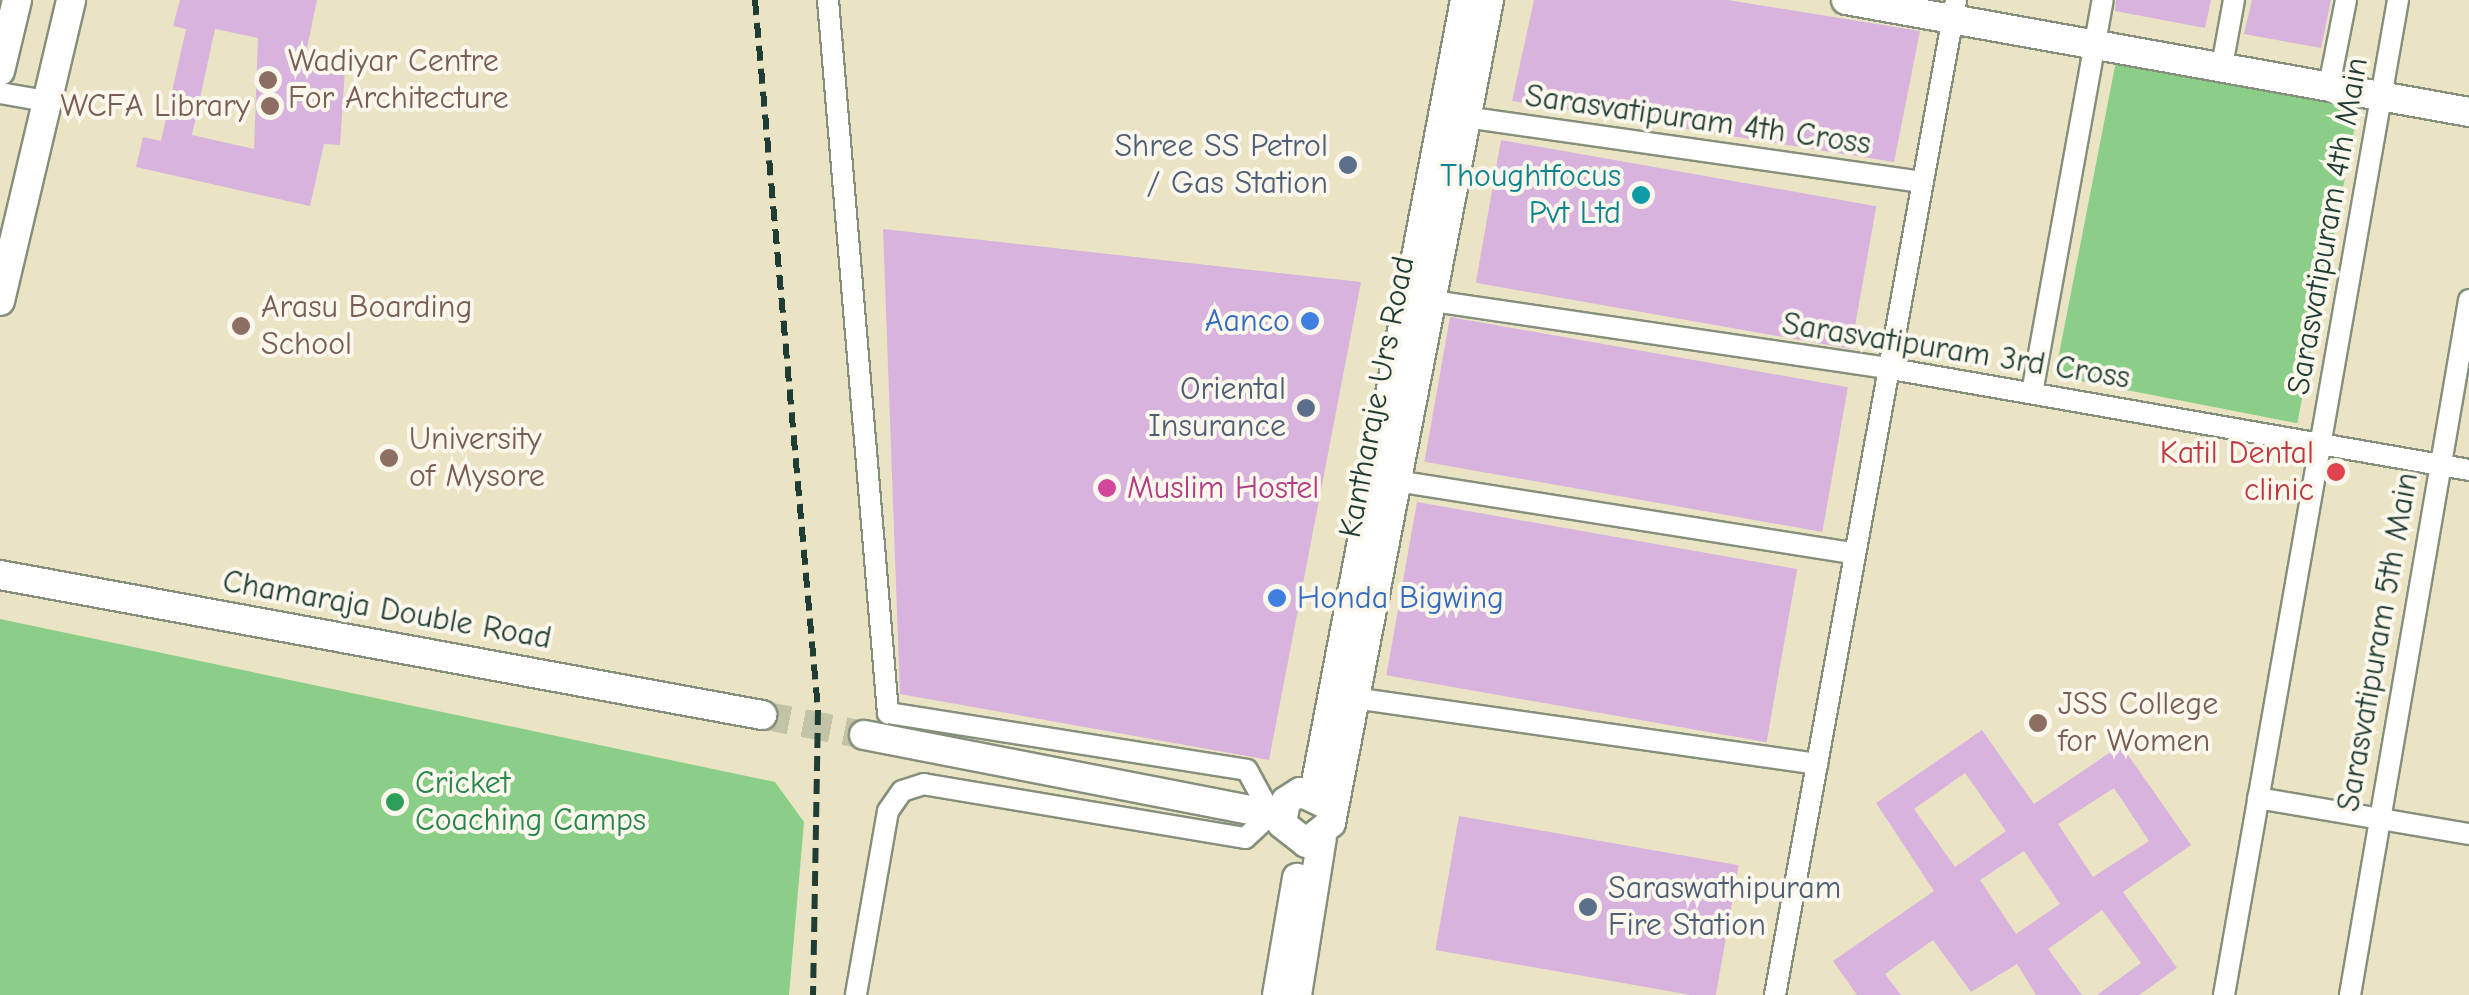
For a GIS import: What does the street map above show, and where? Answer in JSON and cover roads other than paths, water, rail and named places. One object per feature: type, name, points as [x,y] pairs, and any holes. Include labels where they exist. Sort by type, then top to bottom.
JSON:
[{"type":"street","points":[[0,71],[17,0]]},
{"type":"street","points":[[0,301],[71,0]]},
{"type":"street","points":[[828,0],[888,713],[1247,770],[1276,815],[1312,840]]},
{"type":"street","name":"Kantharaje Urs Road","points":[[1322,799],[1354,698],[1396,481],[1464,0]]},
{"type":"street","name":"Kantharaje Urs Road","points":[[1322,799],[1419,299],[1465,117],[1488,0]]},
{"type":"street","points":[[1846,0],[1955,9],[2096,44],[2469,112]]},
{"type":"street","points":[[2032,393],[2104,0]]},
{"type":"street","points":[[2222,66],[2234,0]]},
{"type":"street","points":[[2328,86],[2346,0]]},
{"type":"street","name":"Sarasvatipuram 4th Main","points":[[2224,995],[2398,0]]},
{"type":"street","points":[[1775,995],[1886,368],[1955,9]]},
{"type":"street","points":[[0,94],[46,101]]},
{"type":"street","name":"Sarasvatipuram 4th Cross","points":[[1465,117],[1922,182]]},
{"type":"street","name":"Sarasvatipuram 3rd Cross","points":[[1419,299],[1886,368],[2469,470]]},
{"type":"street","name":"Sarasvatipuram 5th Main","points":[[2350,995],[2469,300]]},
{"type":"street","points":[[1396,481],[1854,553]]},
{"type":"street","name":"Chamaraja Double Road","points":[[0,575],[762,715]]},
{"type":"street","points":[[1354,698],[1816,764]]},
{"type":"street","points":[[864,734],[1276,815]]},
{"type":"street","points":[[856,995],[888,811],[902,791],[924,784],[1244,838],[1276,815],[1292,796],[1322,799],[1277,995]]},
{"type":"street","points":[[2258,798],[2469,834]]},
{"type":"street","points":[[1297,995],[1312,840]]},
{"type":"tunnel","points":[[762,715],[864,735]]},
{"type":"railway","points":[[755,0],[818,710],[813,995]]},
{"type":"place","name":"Wadiyar Centre For Architecture","points":[[268,80]]},
{"type":"place","name":"WCFA Library","points":[[270,106]]},
{"type":"place","name":"Shree SS Petrol / Gas Station","points":[[1348,165]]},
{"type":"place","name":"Thoughtfocus Pvt Ltd","points":[[1641,195]]},
{"type":"place","name":"Aanco","points":[[1310,321]]},
{"type":"place","name":"Arasu Boarding School","points":[[241,326]]},
{"type":"place","name":"Oriental Insurance","points":[[1306,408]]},
{"type":"place","name":"University of Mysore","points":[[389,458]]},
{"type":"place","name":"Katil Dental clinic","points":[[2336,472]]},
{"type":"place","name":"Muslim Hostel","points":[[1107,488]]},
{"type":"place","name":"Honda Bigwing","points":[[1277,598]]},
{"type":"place","name":"JSS College for Women","points":[[2038,723]]},
{"type":"place","name":"Cricket Coaching Camps","points":[[395,802]]},
{"type":"place","name":"Saraswathipuram Fire Station","points":[[1588,907]]}]
